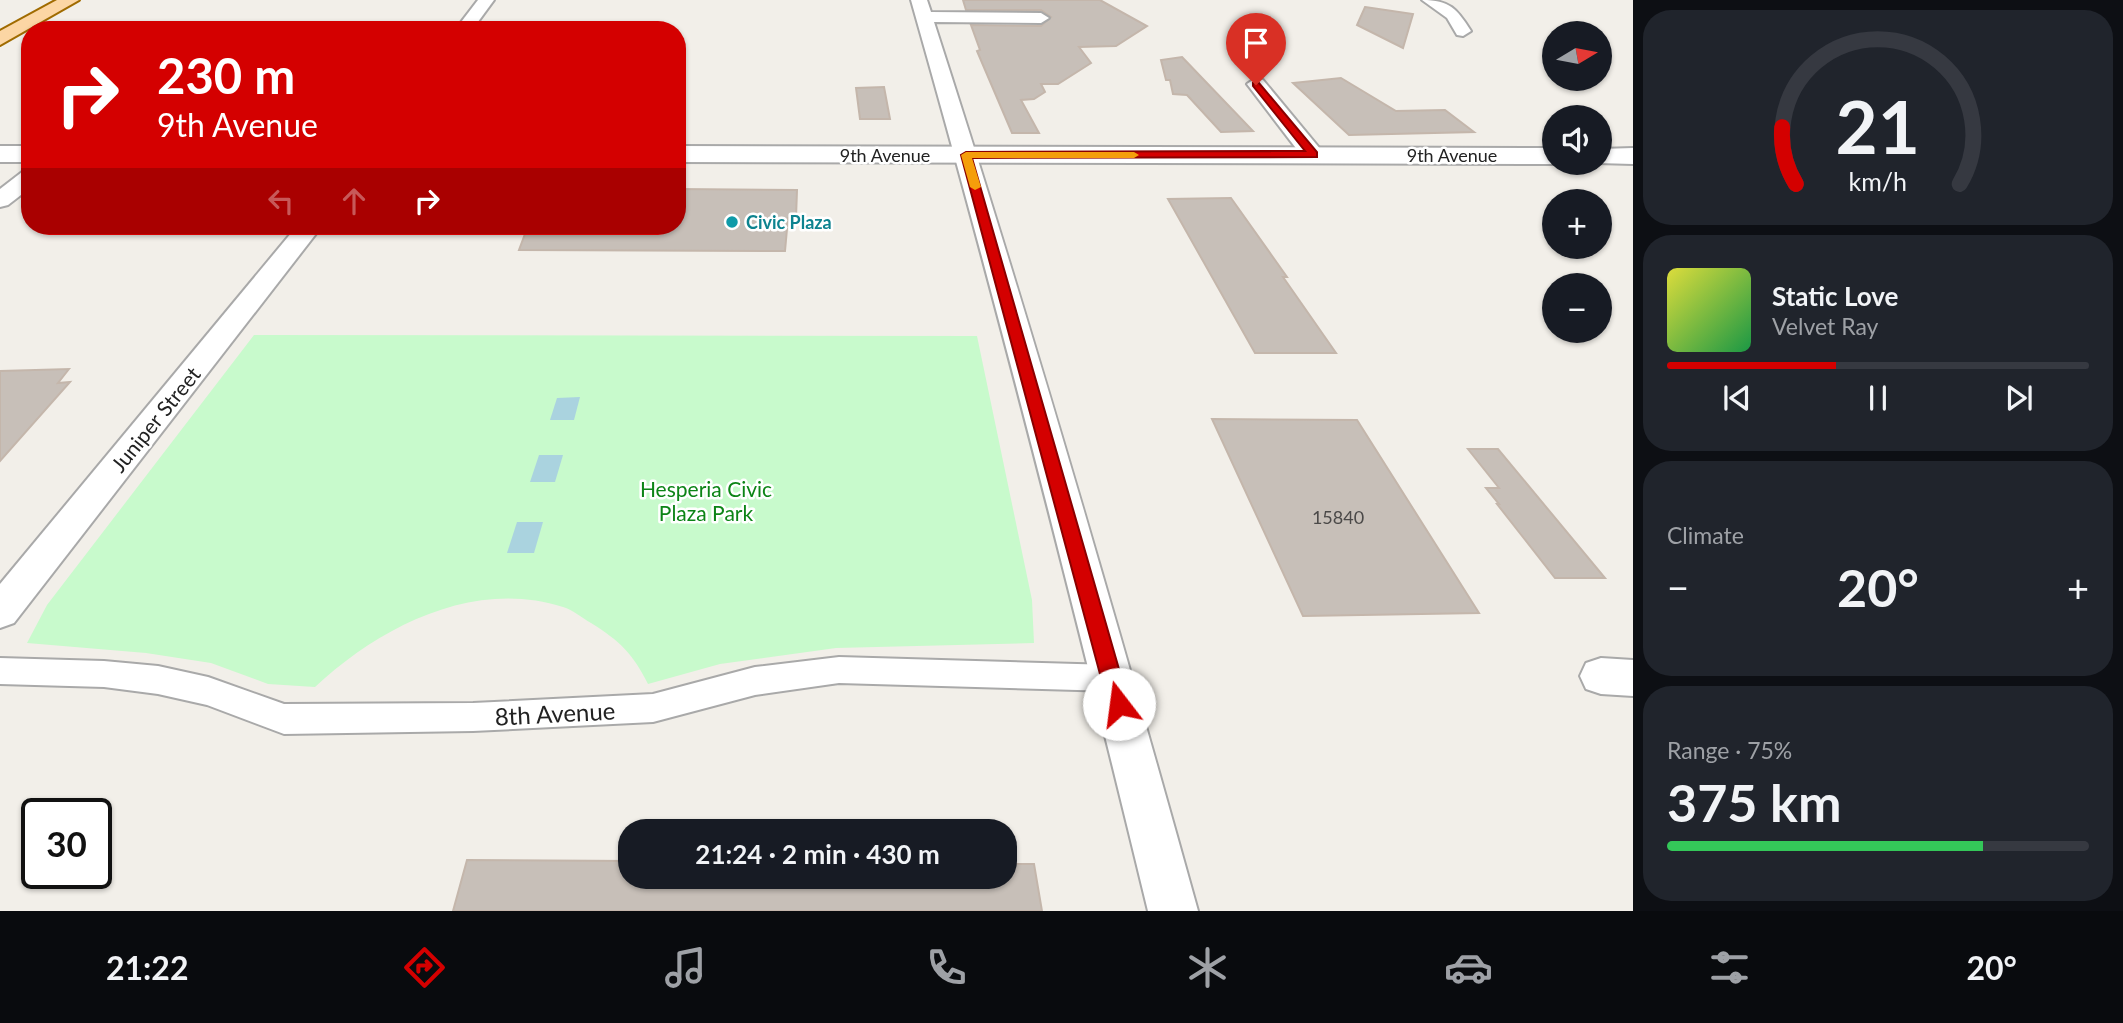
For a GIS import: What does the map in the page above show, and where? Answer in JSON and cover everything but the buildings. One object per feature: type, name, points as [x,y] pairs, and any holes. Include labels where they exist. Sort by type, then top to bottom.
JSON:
[{"type":"main road","points":[[55,21],[82,2]]},
{"type":"main road","points":[[39,21],[82,2]]},
{"type":"main road","points":[[0,38],[21,29]]},
{"type":"main road","points":[[0,54],[21,42]]},
{"type":"street","points":[[470,21],[486,0]]},
{"type":"street","points":[[1430,0],[1453,15],[1464,31]]},
{"type":"street","points":[[1041,18],[922,9],[966,155],[1112,678],[1172,911]]},
{"type":"street","points":[[1256,85],[1313,155]]},
{"type":"street","points":[[0,154],[21,154]]},
{"type":"street","name":"9th Avenue","points":[[686,154],[1542,156]]},
{"type":"street","points":[[1612,156],[1633,156]]},
{"type":"street","points":[[0,200],[21,184]]},
{"type":"street","name":"Juniper Street","points":[[0,612],[303,235]]},
{"type":"street","name":"8th Avenue","points":[[0,671],[104,674],[158,680],[208,691],[284,719],[474,717],[653,708],[755,681],[839,670],[1112,678]]},
{"type":"green space","name":"Hesperia Civic Plaza Park","points":[[254,335],[977,336],[1032,600],[1034,643],[836,648],[720,664],[648,684],[637,664],[618,642],[570,610],[529,600],[496,599],[462,604],[398,628],[368,645],[315,687],[268,684],[211,663],[146,653],[27,643],[47,605]]},
{"type":"water","points":[[580,397],[574,420],[550,420],[557,398]]},
{"type":"water","points":[[539,455],[563,455],[555,482],[530,482]]},
{"type":"water","points":[[517,522],[543,522],[534,553],[507,553]]},
{"type":"slow traffic","points":[[975,187],[966,155],[1134,155]]},
{"type":"place","name":"Civic Plaza","points":[[732,222]]},
{"type":"route","points":[[1119,704],[966,155],[1313,155],[1256,85]]}]
